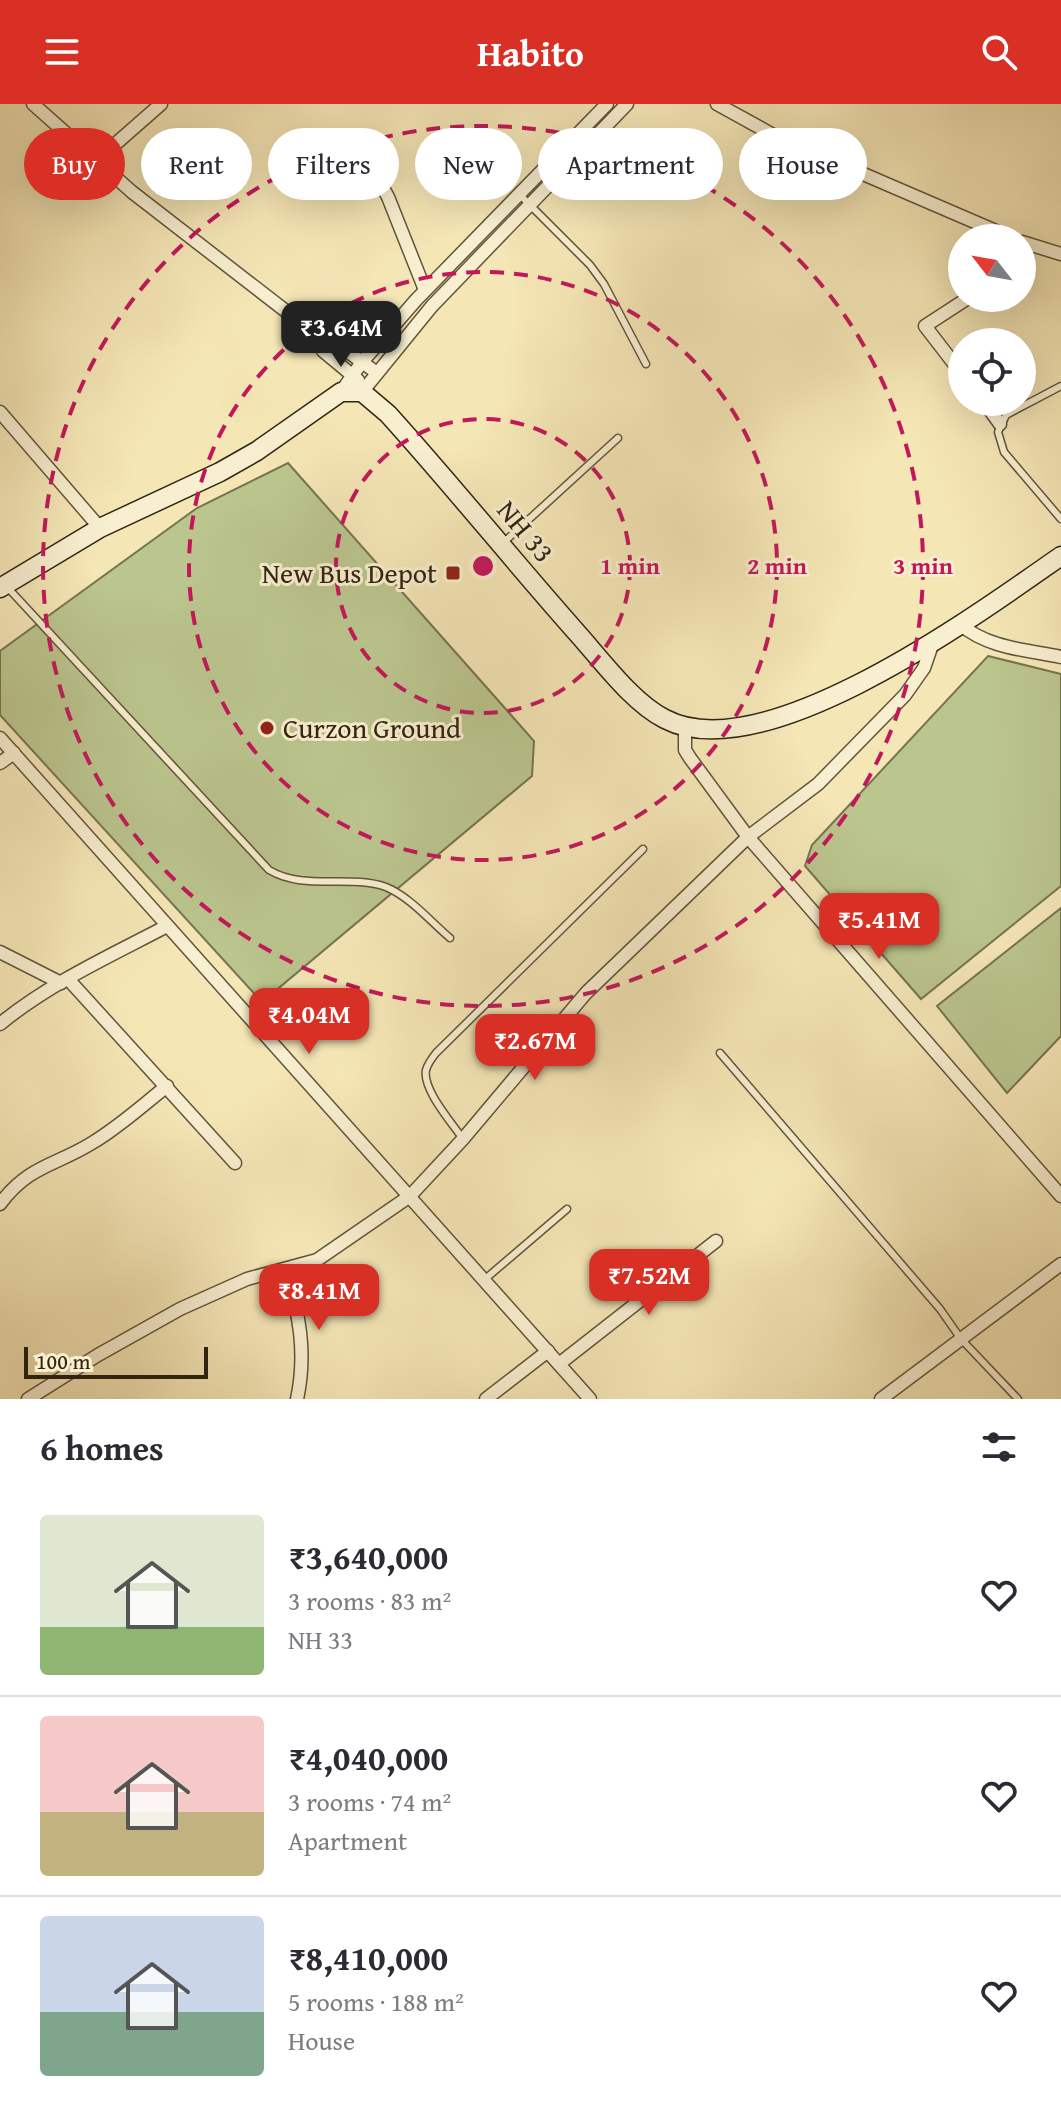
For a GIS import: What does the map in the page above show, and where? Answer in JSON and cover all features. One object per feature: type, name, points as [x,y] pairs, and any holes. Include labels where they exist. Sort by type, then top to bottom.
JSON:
[{"type":"main road","points":[[3,587],[100,528],[220,472],[257,451],[341,392],[360,384]]},
{"type":"main road","name":"NH 33","points":[[360,384],[632,692],[664,719],[685,727],[739,728],[776,719],[858,684],[960,624],[1061,556]]},
{"type":"street","points":[[33,104],[60,128]]},
{"type":"street","points":[[125,136],[161,104]]},
{"type":"street","points":[[522,191],[607,104]]},
{"type":"street","points":[[360,384],[377,373],[432,306],[627,104]]},
{"type":"street","points":[[717,104],[775,136],[979,224]]},
{"type":"street","points":[[125,186],[318,336],[332,340],[377,373]]},
{"type":"street","points":[[389,200],[425,290]]},
{"type":"street","points":[[360,384],[362,362],[425,290],[513,200]]},
{"type":"street","points":[[1036,246],[1061,254]]},
{"type":"street","points":[[948,311],[925,326],[948,356]]},
{"type":"street","points":[[318,336],[323,351],[360,384]]},
{"type":"street","points":[[0,412],[100,528]]},
{"type":"street","points":[[994,416],[1000,424]]},
{"type":"street","points":[[960,624],[972,634],[996,644],[1061,657]]},
{"type":"street","points":[[28,1399],[180,1309],[247,1279],[317,1260],[410,1196],[463,1139],[586,993],[748,837],[818,784],[905,695],[924,668],[934,639]]},
{"type":"street","points":[[685,727],[685,750],[748,837],[1061,1196]]},
{"type":"street","points":[[0,738],[590,1399]]},
{"type":"street","points":[[0,763],[14,753]]},
{"type":"street","points":[[0,1024],[64,981],[167,926]]},
{"type":"street","points":[[0,952],[64,981],[167,1086],[235,1163]]},
{"type":"street","points":[[0,1204],[33,1172],[89,1145],[167,1086]]},
{"type":"street","points":[[559,1364],[716,1241]]},
{"type":"street","points":[[881,1399],[1061,1264]]},
{"type":"street","points":[[286,1269],[297,1304],[303,1346],[303,1373],[297,1399]]},
{"type":"street","points":[[486,1399],[548,1351]]},
{"type":"lane","points":[[522,198],[590,265],[604,284],[646,364]]},
{"type":"lane","points":[[1061,386],[1006,415],[1000,424],[999,441],[1004,452],[1061,519]]},
{"type":"lane","points":[[501,545],[618,438]]},
{"type":"lane","points":[[3,587],[269,870],[296,880],[387,888],[406,899],[450,938]]},
{"type":"lane","points":[[463,1139],[428,1085],[426,1070],[429,1063],[643,849]]},
{"type":"lane","points":[[720,1053],[940,1309],[961,1339],[1018,1399]]},
{"type":"lane","points":[[484,1280],[567,1209]]},
{"type":"green space","name":"Curzon Ground","points":[[288,463],[534,741],[532,776],[262,1002],[0,715],[0,651],[197,508]]},
{"type":"green space","points":[[988,656],[1061,674],[1061,886],[921,999],[805,866],[812,845]]},
{"type":"green space","points":[[1061,908],[1061,1036],[1007,1093],[937,1006]]},
{"type":"place","name":"New Bus Depot","points":[[453,573]]},
{"type":"place","name":"Curzon Ground","points":[[267,728]]}]
